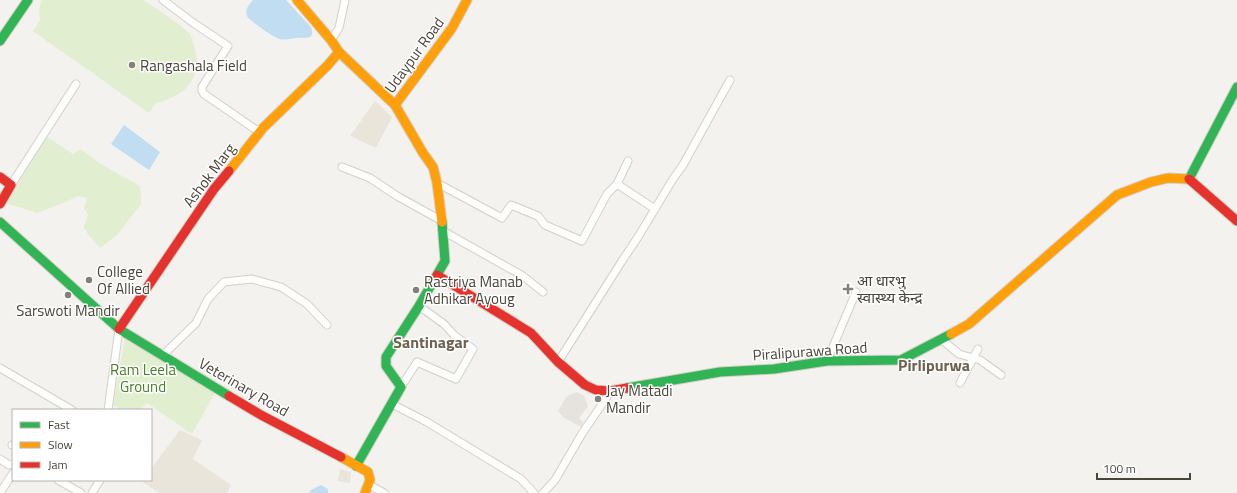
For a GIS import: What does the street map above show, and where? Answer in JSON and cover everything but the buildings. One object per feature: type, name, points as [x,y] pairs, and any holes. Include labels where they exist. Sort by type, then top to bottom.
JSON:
[{"type":"street","points":[[0,40],[28,0]]},
{"type":"street","points":[[163,0],[192,22],[228,46],[202,87],[204,94],[255,129],[262,130]]},
{"type":"street","points":[[297,0],[331,40],[339,52],[395,105],[423,153],[433,167],[437,183],[442,221],[444,261],[419,306],[386,357],[386,366],[401,387]]},
{"type":"street","points":[[331,40],[339,28],[345,0]]},
{"type":"street","name":"Udaypur Road","points":[[395,105],[452,28],[468,0]]},
{"type":"street","name":"Ashok Marg","points":[[119,329],[214,189],[262,130],[327,66],[339,52]]},
{"type":"street","points":[[558,362],[683,165],[730,80]]},
{"type":"street","points":[[0,204],[76,84]]},
{"type":"street","points":[[1237,87],[1189,179],[1237,221]]},
{"type":"street","points":[[437,183],[502,218],[511,205],[538,216],[545,225],[582,241],[607,194],[617,184],[628,161]]},
{"type":"street","points":[[342,167],[370,178],[397,196],[442,221]]},
{"type":"street","points":[[0,177],[11,185]]},
{"type":"street","name":"Piralipurawa Road","points":[[437,275],[531,333],[558,362],[585,385],[596,390],[610,391],[720,372],[774,369],[827,361],[901,360],[968,324],[1117,195],[1151,182],[1168,178],[1189,179]]},
{"type":"street","points":[[617,184],[655,209]]},
{"type":"street","name":"Veterinary Road","points":[[0,222],[119,329],[261,415],[368,472],[370,480],[366,489]]},
{"type":"street","points":[[443,231],[523,276],[543,292]]},
{"type":"street","points":[[163,355],[196,323],[208,299],[224,282],[252,279],[280,287],[307,304],[326,325]]},
{"type":"street","points":[[827,361],[856,292]]},
{"type":"street","points":[[356,466],[417,362],[456,379],[473,349],[454,335],[444,324],[419,306]]},
{"type":"street","points":[[108,409],[119,329]]},
{"type":"street","points":[[942,338],[959,354],[980,360],[1002,375]]},
{"type":"street","points":[[960,383],[978,349]]},
{"type":"street","points":[[0,368],[70,409]]},
{"type":"street","points":[[543,493],[555,480],[584,432],[608,397],[610,391]]},
{"type":"street","points":[[392,404],[427,422],[521,479],[534,493]]},
{"type":"street","points":[[0,459],[9,465],[12,464]]},
{"type":"street","points":[[0,493],[12,475]]},
{"type":"street","points":[[60,481],[81,493]]},
{"type":"street","points":[[92,493],[99,481]]},
{"type":"street","points":[[366,489],[384,493]]},
{"type":"shaded area","points":[[375,101],[392,117],[376,148],[350,136]]},
{"type":"shaded area","points":[[577,392],[584,396],[588,406],[579,418],[583,422],[581,427],[563,417],[558,411],[567,396]]},
{"type":"shaded area","points":[[180,430],[202,440],[193,459],[231,485],[227,493],[159,493],[141,481],[152,481],[152,468]]},
{"type":"shaded area","points":[[340,469],[351,472],[350,483],[338,481]]},
{"type":"green space","points":[[41,0],[143,0],[189,34],[195,49],[197,60],[193,78],[189,85],[175,96],[156,103],[149,113],[33,31],[40,21],[39,12]]},
{"type":"green space","points":[[47,137],[73,154],[81,149],[99,163],[140,186],[141,204],[117,235],[100,248],[84,228],[88,214],[84,208],[87,198],[77,196],[66,202],[37,213],[6,203]]},
{"type":"green space","name":"Ram Leela Ground","points":[[125,337],[215,393],[192,434],[147,403],[141,409],[120,409],[113,405]]},
{"type":"water","points":[[253,0],[286,0],[311,27],[311,36],[286,40],[273,36],[248,18],[248,6]]},
{"type":"water","points":[[124,125],[160,152],[149,170],[111,144]]},
{"type":"water","points":[[321,485],[328,489],[328,493],[309,493],[311,490]]},
{"type":"traffic: fast","points":[[0,41],[28,0]]},
{"type":"traffic: fast","points":[[1189,179],[1237,87]]},
{"type":"traffic: fast","points":[[0,222],[119,329],[229,396]]},
{"type":"traffic: fast","points":[[356,466],[401,387],[386,366],[386,357],[419,306],[445,261],[442,222]]},
{"type":"traffic: fast","points":[[627,388],[720,372],[774,369],[827,361],[901,360],[951,334]]},
{"type":"traffic: slow","points":[[297,0],[331,40],[339,52],[395,105],[423,153],[433,167],[437,183],[442,222]]},
{"type":"traffic: slow","points":[[395,105],[452,28],[467,0]]},
{"type":"traffic: slow","points":[[229,171],[263,128],[327,66],[339,52]]},
{"type":"traffic: slow","points":[[951,334],[969,324],[1117,195],[1151,182],[1168,178],[1189,179]]},
{"type":"traffic: slow","points":[[341,457],[368,472],[370,480],[365,493]]},
{"type":"traffic: jam","points":[[119,329],[214,189],[229,171]]},
{"type":"traffic: jam","points":[[0,177],[11,185],[0,204]]},
{"type":"traffic: jam","points":[[1189,179],[1237,221]]},
{"type":"traffic: jam","points":[[437,275],[531,333],[558,362],[585,385],[596,390],[610,391],[627,388]]},
{"type":"traffic: jam","points":[[229,396],[261,415],[341,457]]},
{"type":"place","name":"Rangashala Field","points":[[132,65]]},
{"type":"place","name":"College Of Allied","points":[[89,280]]},
{"type":"place","name":"आ धारभु स्वास्थ्य केन्द्र","points":[[848,289]]},
{"type":"place","name":"Rastriya Manab Adhikar Ayoug","points":[[416,290]]},
{"type":"place","name":"Sarswoti Mandir","points":[[68,295]]},
{"type":"place","name":"Jay Matadi Mandir","points":[[598,399]]},
{"type":"district","name":"Santinagar","points":[[431,342]]},
{"type":"district","name":"Pirlipurwa","points":[[934,365]]}]
